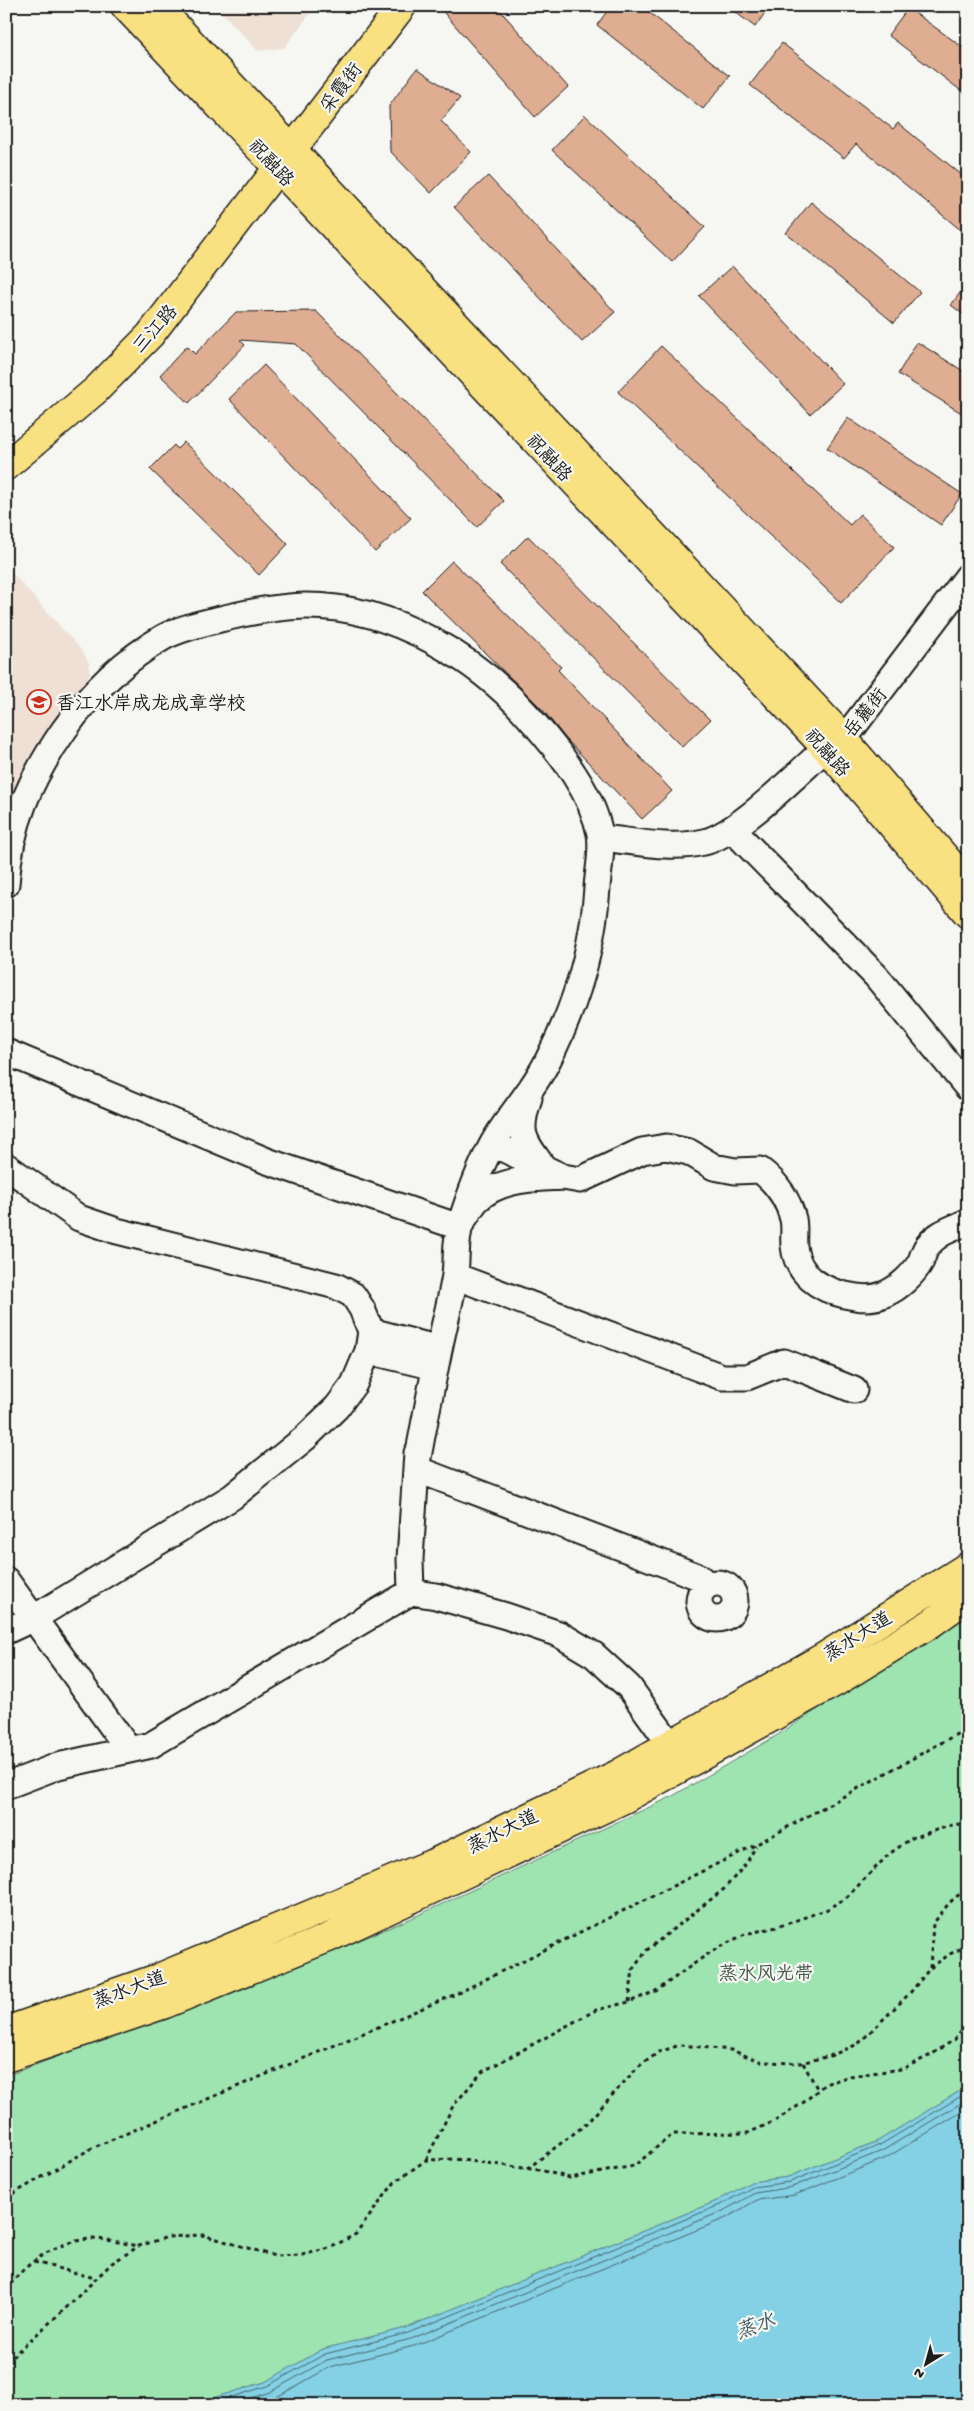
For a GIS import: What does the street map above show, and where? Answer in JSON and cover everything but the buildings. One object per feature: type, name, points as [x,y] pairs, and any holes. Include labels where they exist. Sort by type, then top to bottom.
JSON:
[{"type":"main road","name":"祝融路","points":[[125,6],[280,154],[836,739],[968,884]]},
{"type":"main road","name":"祝融路","points":[[158,6],[280,154]]},
{"type":"main road","name":"采霞街","points":[[280,154],[383,6]]},
{"type":"main road","name":"采霞街","points":[[280,154],[402,6]]},
{"type":"main road","name":"三江路","points":[[6,449],[88,378],[140,324],[280,154]]},
{"type":"main road","name":"三江路","points":[[6,466],[96,390],[150,335],[280,154]]},
{"type":"main road","name":"祝融路","points":[[836,739],[968,914]]},
{"type":"main road","name":"蒸水大道","points":[[6,2031],[158,1978],[436,1862],[618,1774],[822,1658],[968,1566]]},
{"type":"main road","name":"蒸水大道","points":[[6,2058],[165,2004],[328,1938],[624,1799],[834,1683],[930,1624],[968,1596]]},
{"type":"street","name":"岳麓街","points":[[836,739],[968,559]]},
{"type":"street","name":"岳麓街","points":[[836,739],[968,576]]},
{"type":"street","points":[[6,884],[8,852],[30,785],[54,745],[81,707],[116,671],[166,636],[209,622],[258,610],[299,607],[354,612],[403,626],[449,648],[518,702],[548,738],[579,784],[595,815],[601,838],[595,914],[580,983],[547,1063],[493,1144],[459,1227],[455,1276],[432,1357],[420,1412],[410,1559],[411,1592]]},
{"type":"street","points":[[601,838],[681,845],[706,842],[732,829],[836,739]]},
{"type":"street","points":[[732,829],[876,976],[968,1088]]},
{"type":"street","points":[[6,1052],[267,1161],[459,1227]]},
{"type":"street","points":[[532,1086],[522,1118],[523,1135],[554,1173]]},
{"type":"street","points":[[493,1144],[554,1173]]},
{"type":"street","points":[[476,1182],[492,1175],[520,1169],[554,1173],[580,1180],[642,1151],[666,1147],[689,1152],[714,1168],[734,1171],[760,1170],[773,1180],[785,1197],[793,1220],[794,1248],[800,1266],[814,1283],[835,1293],[861,1299],[884,1295],[904,1282],[920,1263],[928,1245],[941,1233],[968,1221]]},
{"type":"street","points":[[6,1166],[79,1218],[117,1231],[336,1286],[353,1295],[362,1310],[370,1341],[354,1384],[337,1407],[305,1438],[232,1497],[34,1618],[6,1631]]},
{"type":"street","points":[[459,1227],[476,1202],[486,1193],[503,1184],[554,1173]]},
{"type":"street","points":[[455,1276],[722,1377],[747,1377],[784,1362],[854,1390]]},
{"type":"street","points":[[370,1341],[432,1357]]},
{"type":"street","points":[[416,1469],[699,1578],[708,1585]]},
{"type":"street","points":[[6,1580],[129,1750]]},
{"type":"street","points":[[6,1786],[58,1766],[151,1745],[411,1592],[436,1596],[506,1616],[559,1634],[594,1655],[629,1687],[670,1744]]},
{"type":"path","points":[[6,2198],[92,2148],[456,1994],[757,1844],[968,1728]]},
{"type":"path","points":[[6,2362],[112,2263],[139,2246],[168,2237],[203,2235],[275,2256],[302,2255],[330,2248],[356,2234],[395,2182],[426,2160],[453,2106],[482,2072],[596,2010],[629,2002],[656,1991],[712,1951],[746,1934],[777,1927],[828,1909],[846,1898],[889,1854],[912,1838],[956,1824],[968,1825]]},
{"type":"path","points":[[629,2002],[633,1969],[647,1950],[724,1889],[746,1864],[757,1844]]},
{"type":"path","points":[[930,1968],[934,1924],[949,1903],[968,1887]]},
{"type":"path","points":[[527,2169],[585,2125],[638,2067],[659,2052],[680,2045],[731,2050],[762,2062],[804,2063],[830,2056],[858,2044],[910,1993],[930,1968],[950,1954],[968,1945]]},
{"type":"path","points":[[426,2160],[454,2159],[527,2169],[570,2178],[634,2166],[673,2134],[722,2135],[748,2133],[775,2121],[825,2084],[850,2076],[902,2070],[931,2055],[954,2039],[968,2022]]},
{"type":"path","points":[[804,2063],[818,2090]]},
{"type":"path","points":[[6,2290],[13,2278],[33,2262],[61,2245],[82,2240],[107,2240],[139,2246]]},
{"type":"path","points":[[33,2262],[96,2278]]},
{"type":"shaded area","points":[[216,6],[316,6],[284,48],[258,51]]},
{"type":"shaded area","name":"香江水岸成龙成章学校","points":[[6,566],[83,652],[89,663],[90,674],[40,749],[6,814]]},
{"type":"green space","name":"蒸水风光带","points":[[968,1612],[968,2086],[878,2141],[788,2177],[751,2182],[719,2200],[406,2328],[323,2349],[265,2382],[190,2405],[6,2405],[6,2076],[301,1965],[412,1918],[671,1797],[776,1736]]},
{"type":"water","name":"蒸水","points":[[968,2086],[968,2405],[190,2405],[265,2382],[323,2349],[406,2328],[719,2200],[751,2182],[788,2177],[878,2141]]},
{"type":"place","name":"香江水岸成龙成章学校","points":[[39,702]]}]
